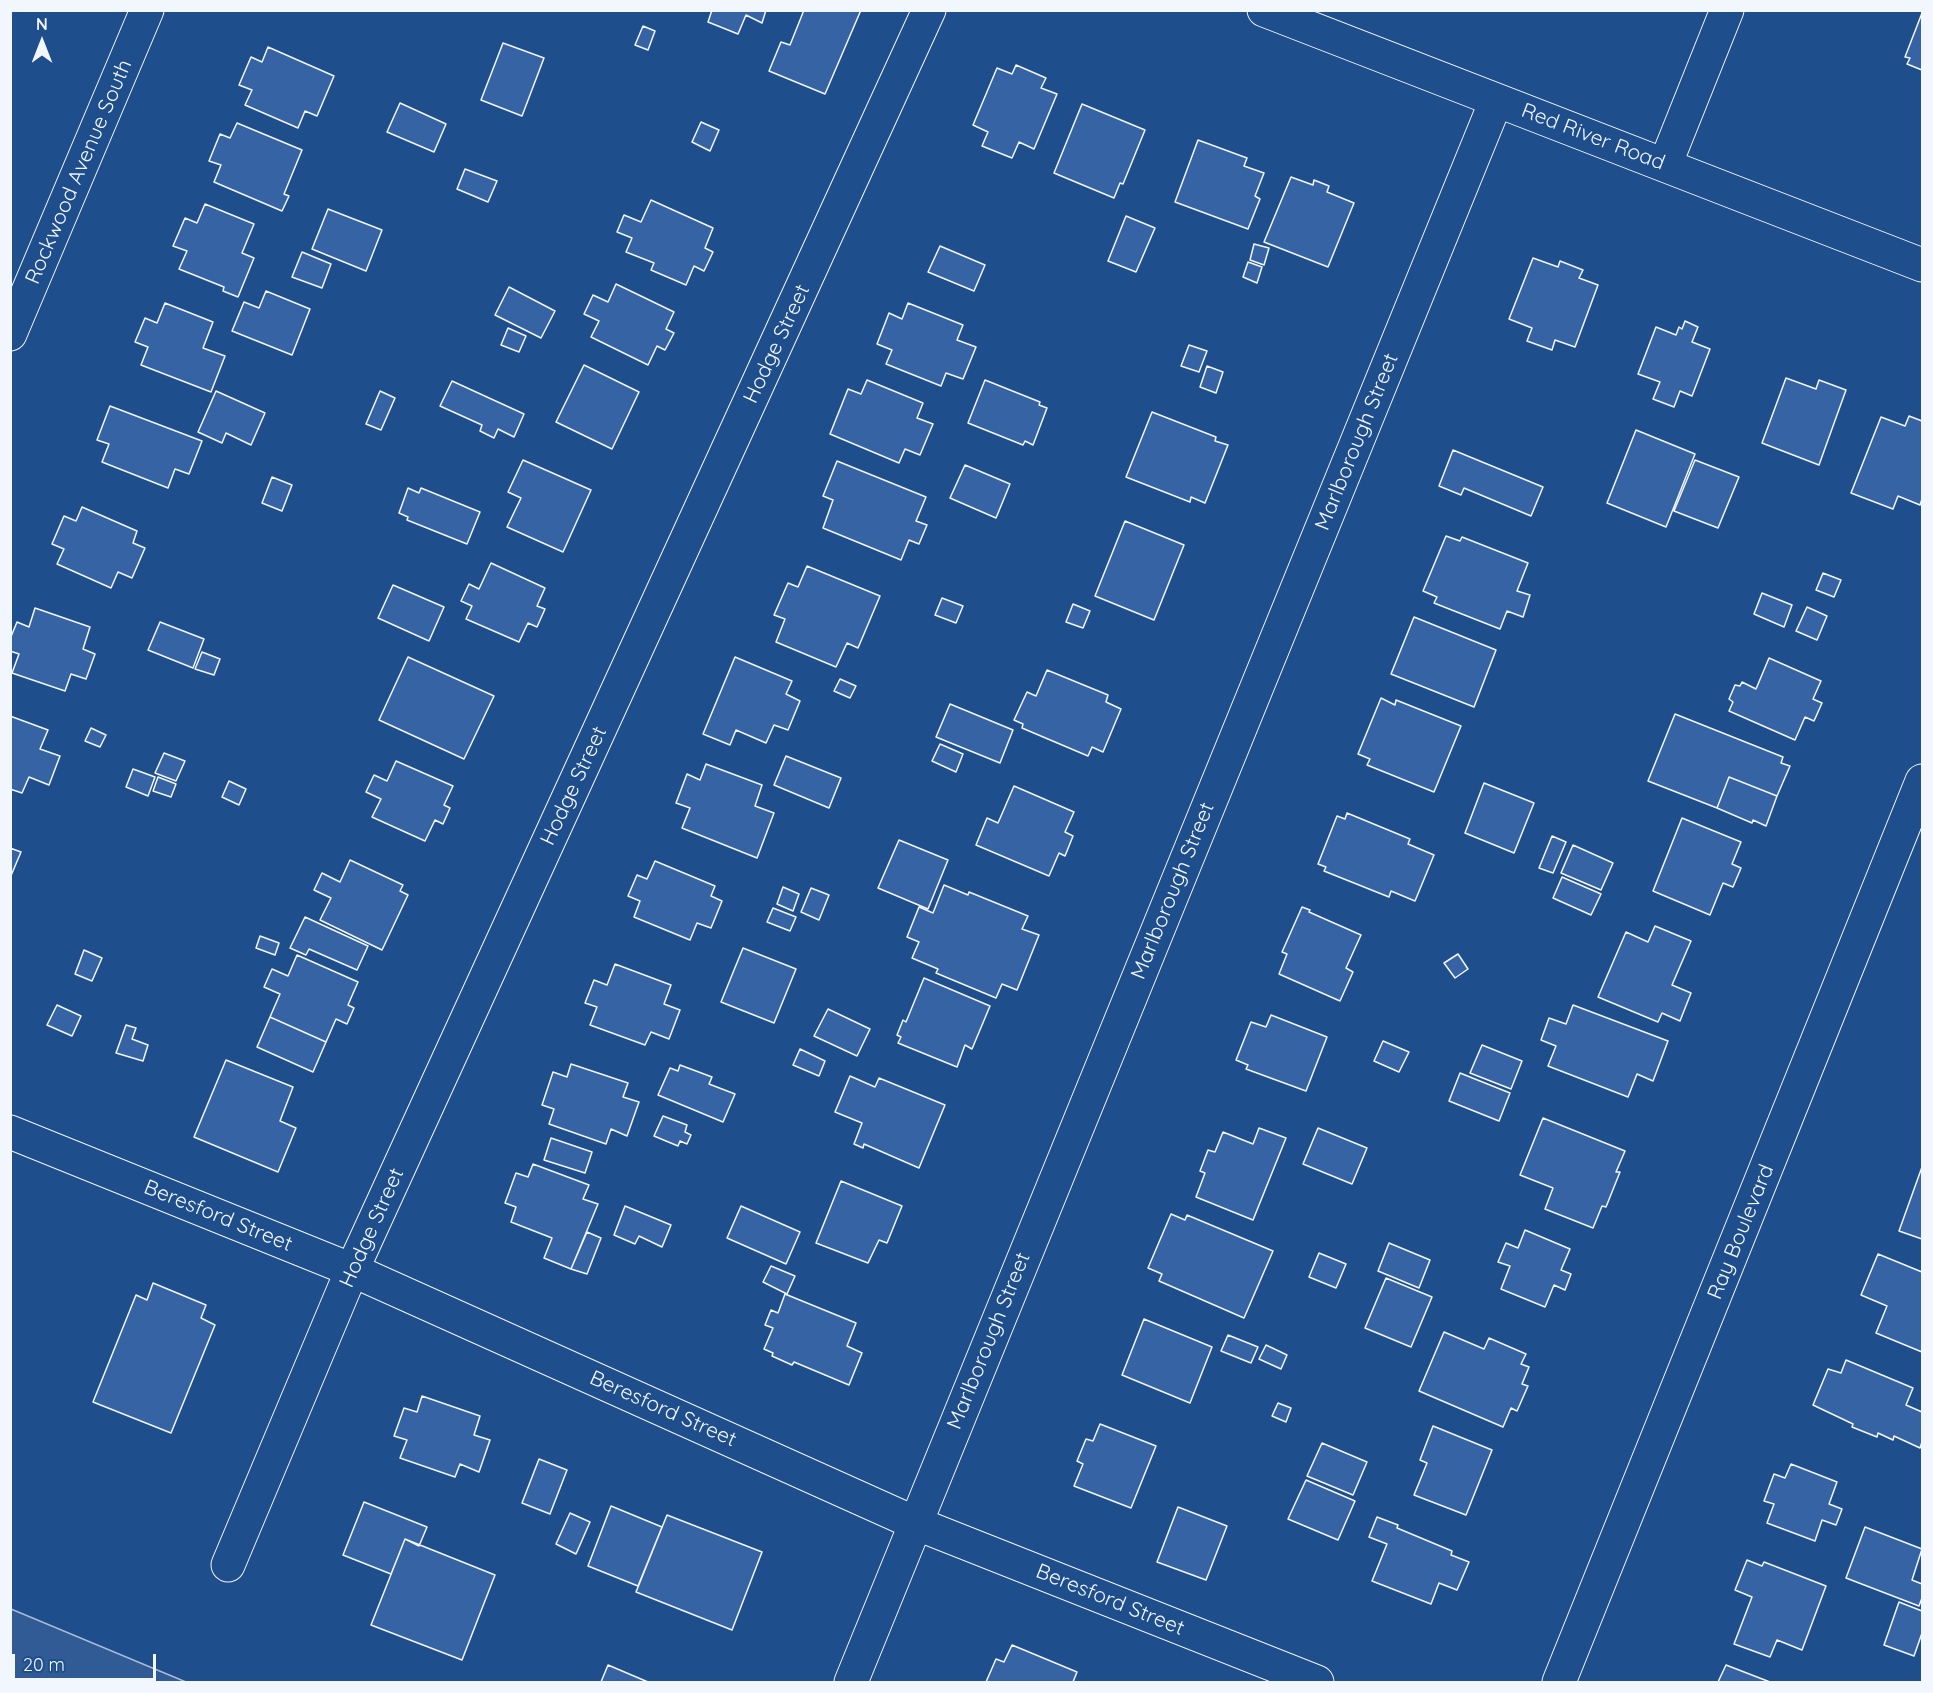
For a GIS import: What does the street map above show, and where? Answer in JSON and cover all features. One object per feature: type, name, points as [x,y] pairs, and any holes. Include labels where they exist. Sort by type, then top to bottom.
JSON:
[{"type":"street","name":"Rockwood Avenue South","points":[[10,334],[147,10]]},
{"type":"street","name":"Hodge Street","points":[[228,1565],[352,1270],[929,10]]},
{"type":"street","name":"Red River Road","points":[[1264,10],[1923,265]]},
{"type":"street","points":[[1665,165],[1727,10]]},
{"type":"street","name":"Marlborough Street","points":[[851,1683],[1497,101]]},
{"type":"street","name":"Ray Boulevard","points":[[1559,1683],[1923,781]]},
{"type":"street","name":"Beresford Street","points":[[10,1132],[352,1270],[915,1523],[1317,1683]]},
{"type":"shaded area","points":[[11,1609],[186,1682],[11,1682]]},
{"type":"building","points":[[712,10],[766,10],[762,23],[746,15],[738,34],[708,22]]},
{"type":"building","points":[[804,10],[861,10],[825,94],[769,71],[781,42],[790,45]]},
{"type":"building","points":[[1922,13],[1922,70],[1907,64],[1910,58],[1905,57]]},
{"type":"building","points":[[643,26],[655,31],[648,50],[635,45]]},
{"type":"building","points":[[503,43],[544,58],[522,116],[481,100]]},
{"type":"building","points":[[268,47],[334,76],[317,116],[305,111],[298,128],[245,105],[252,90],[239,85],[251,57],[262,62]]},
{"type":"building","points":[[1016,65],[1046,78],[1041,88],[1057,94],[1034,149],[1019,142],[1012,158],[982,146],[988,132],[973,125],[997,68],[1012,74]]},
{"type":"building","points":[[400,103],[446,124],[434,152],[387,132]]},
{"type":"building","points":[[1082,104],[1145,130],[1123,184],[1120,183],[1114,198],[1054,173]]},
{"type":"building","points":[[701,122],[719,130],[710,151],[692,142]]},
{"type":"building","points":[[237,123],[302,150],[284,194],[289,196],[282,211],[214,182],[221,165],[209,161],[220,134],[230,138]]},
{"type":"building","points":[[1198,140],[1247,158],[1244,166],[1264,173],[1255,196],[1260,199],[1248,229],[1175,202]]},
{"type":"building","points":[[465,169],[497,181],[488,202],[457,189]]},
{"type":"building","points":[[1291,177],[1313,185],[1314,180],[1329,186],[1327,192],[1354,203],[1328,267],[1264,242]]},
{"type":"building","points":[[651,200],[713,228],[705,248],[713,252],[704,271],[694,266],[686,285],[651,270],[654,263],[626,252],[632,238],[617,232],[624,215],[641,222]]},
{"type":"building","points":[[205,204],[254,224],[242,253],[254,258],[238,297],[223,291],[224,287],[179,269],[187,251],[173,246],[185,218],[197,223]]},
{"type":"building","points":[[328,209],[382,230],[366,271],[312,249]]},
{"type":"building","points":[[1126,216],[1155,228],[1136,272],[1108,261]]},
{"type":"building","points":[[1254,244],[1269,248],[1264,265],[1250,260]]},
{"type":"building","points":[[940,246],[985,265],[974,291],[928,272]]},
{"type":"building","points":[[302,252],[331,264],[322,288],[292,277]]},
{"type":"building","points":[[1533,258],[1558,267],[1560,261],[1583,270],[1579,278],[1598,285],[1575,347],[1555,340],[1552,350],[1527,341],[1532,328],[1509,319]]},
{"type":"building","points":[[1248,262],[1262,267],[1257,283],[1243,277]]},
{"type":"building","points":[[616,284],[674,312],[666,329],[674,333],[665,350],[657,346],[648,365],[591,337],[599,321],[584,314],[593,295],[608,302]]},
{"type":"building","points":[[509,287],[555,311],[541,338],[495,315]]},
{"type":"building","points":[[266,291],[310,309],[292,355],[232,331],[244,302],[259,308]]},
{"type":"building","points":[[165,303],[213,322],[203,348],[225,356],[211,392],[141,365],[148,347],[135,342],[145,318],[157,323]]},
{"type":"building","points":[[908,303],[963,325],[957,340],[976,347],[963,379],[946,373],[941,386],[886,364],[892,350],[877,344],[889,313],[902,319]]},
{"type":"building","points":[[1685,321],[1698,327],[1692,342],[1710,349],[1692,396],[1680,391],[1674,407],[1653,399],[1660,382],[1638,374],[1656,327],[1676,335],[1679,327],[1682,329]]},
{"type":"building","points":[[508,328],[526,336],[519,352],[501,345]]},
{"type":"building","points":[[1189,345],[1207,351],[1199,372],[1181,366]]},
{"type":"building","points":[[584,365],[639,392],[612,449],[556,422]]},
{"type":"building","points":[[1207,366],[1223,372],[1216,393],[1200,387]]},
{"type":"building","points":[[1786,378],[1816,389],[1819,380],[1846,390],[1819,465],[1762,443]]},
{"type":"building","points":[[867,380],[923,403],[917,418],[933,424],[920,455],[905,449],[899,463],[830,434],[848,389],[861,394]]},
{"type":"building","points":[[985,380],[1040,402],[1039,405],[1047,408],[1033,445],[1025,441],[1023,445],[968,423]]},
{"type":"building","points":[[452,381],[524,414],[514,437],[498,429],[494,438],[480,431],[482,425],[440,406]]},
{"type":"building","points":[[216,391],[265,413],[251,445],[226,433],[222,443],[198,432]]},
{"type":"building","points":[[380,391],[395,398],[381,430],[366,424]]},
{"type":"building","points":[[110,406],[202,441],[189,474],[175,469],[168,488],[102,462],[109,444],[97,440]]},
{"type":"building","points":[[1152,412],[1216,437],[1215,441],[1228,445],[1205,503],[1191,497],[1190,502],[1126,477]]},
{"type":"building","points":[[1909,416],[1922,421],[1922,499],[1920,505],[1898,496],[1893,509],[1851,493],[1881,417],[1905,426]]},
{"type":"building","points":[[1636,430],[1695,454],[1666,527],[1607,503]]},
{"type":"building","points":[[1453,450],[1543,487],[1531,516],[1464,488],[1461,495],[1439,486]]},
{"type":"building","points":[[523,460],[591,490],[563,552],[507,527],[521,498],[508,492]]},
{"type":"building","points":[[1695,460],[1739,477],[1718,528],[1674,511]]},
{"type":"building","points":[[837,461],[926,497],[916,521],[927,525],[919,544],[909,540],[901,560],[823,528],[833,500],[823,496]]},
{"type":"building","points":[[965,465],[1010,484],[996,518],[950,498]]},
{"type":"building","points":[[272,477],[292,485],[282,511],[262,503]]},
{"type":"building","points":[[408,488],[419,493],[421,488],[480,512],[467,544],[407,520],[408,517],[399,513]]},
{"type":"building","points":[[82,507],[137,531],[133,543],[145,548],[132,578],[118,572],[111,588],[57,564],[64,549],[52,544],[64,516],[76,521]]},
{"type":"building","points":[[1125,521],[1184,545],[1154,620],[1095,596]]},
{"type":"building","points":[[1446,536],[1460,541],[1462,537],[1528,563],[1517,591],[1530,595],[1523,617],[1507,611],[1500,629],[1434,603],[1437,597],[1423,591]]},
{"type":"building","points":[[491,563],[545,588],[537,606],[545,609],[537,627],[528,623],[519,642],[466,619],[472,606],[461,601],[469,584],[479,589]]},
{"type":"building","points":[[807,566],[880,596],[858,648],[847,643],[836,667],[776,642],[785,619],[774,615],[788,583],[798,587]]},
{"type":"building","points":[[1823,573],[1841,580],[1834,597],[1816,590]]},
{"type":"building","points":[[393,585],[444,607],[429,641],[378,618]]},
{"type":"building","points":[[1762,593],[1792,605],[1784,627],[1754,614]]},
{"type":"building","points":[[942,598],[963,606],[956,623],[935,615]]},
{"type":"building","points":[[1073,604],[1090,611],[1083,628],[1066,622]]},
{"type":"building","points":[[1807,607],[1827,616],[1817,640],[1796,631]]},
{"type":"building","points":[[35,608],[90,627],[83,649],[95,654],[86,679],[71,674],[65,691],[12,673],[19,654],[10,651],[10,639],[17,622],[29,627]]},
{"type":"building","points":[[1414,617],[1496,650],[1474,707],[1391,674]]},
{"type":"building","points":[[160,622],[204,639],[193,668],[148,650]]},
{"type":"building","points":[[202,652],[220,659],[214,675],[195,669]]},
{"type":"building","points":[[408,657],[494,696],[464,759],[379,720]]},
{"type":"building","points":[[735,657],[792,681],[786,694],[800,701],[788,730],[774,725],[766,743],[736,730],[730,745],[703,734]]},
{"type":"building","points":[[1769,658],[1821,681],[1813,699],[1822,703],[1814,721],[1805,717],[1795,740],[1729,711],[1733,702],[1729,699],[1735,685],[1740,686],[1742,682],[1756,689]]},
{"type":"building","points":[[1047,670],[1108,695],[1106,702],[1121,709],[1103,752],[1092,747],[1088,756],[1022,728],[1023,724],[1014,720],[1027,692],[1036,696]]},
{"type":"building","points":[[840,679],[856,686],[850,698],[834,691]]},
{"type":"building","points":[[1381,698],[1395,705],[1396,700],[1461,726],[1434,792],[1367,765],[1370,759],[1358,754]]},
{"type":"building","points":[[950,704],[1013,730],[1000,763],[936,737]]},
{"type":"building","points":[[1675,714],[1783,757],[1781,763],[1790,766],[1777,796],[1729,777],[1717,808],[1648,781]]},
{"type":"building","points":[[10,716],[48,730],[40,749],[60,756],[49,785],[29,777],[22,793],[10,789]]},
{"type":"building","points":[[91,728],[106,735],[100,747],[85,741]]},
{"type":"building","points":[[940,744],[963,754],[956,772],[932,761]]},
{"type":"building","points":[[164,753],[185,761],[176,781],[155,773]]},
{"type":"building","points":[[786,756],[841,778],[829,808],[774,785]]},
{"type":"building","points":[[396,761],[453,786],[444,805],[450,808],[443,824],[435,820],[425,841],[372,817],[381,799],[366,792],[374,775],[387,781]]},
{"type":"building","points":[[706,764],[762,785],[755,806],[774,813],[757,858],[682,828],[690,808],[676,803],[687,774],[700,780]]},
{"type":"building","points":[[133,769],[155,777],[148,796],[126,787]]},
{"type":"building","points":[[158,777],[176,784],[171,797],[153,791]]},
{"type":"building","points":[[1729,777],[1777,796],[1766,826],[1753,820],[1752,823],[1717,808]]},
{"type":"building","points":[[229,781],[246,789],[239,805],[222,797]]},
{"type":"building","points":[[1484,783],[1534,803],[1514,853],[1465,833]]},
{"type":"building","points":[[1014,786],[1074,812],[1065,832],[1073,836],[1065,856],[1059,853],[1049,876],[976,845],[987,818],[998,823]]},
{"type":"building","points":[[1347,813],[1410,839],[1408,844],[1434,855],[1415,901],[1391,891],[1389,897],[1324,871],[1326,867],[1318,864],[1337,816],[1345,819]]},
{"type":"building","points":[[1682,818],[1741,842],[1732,864],[1741,868],[1733,887],[1723,883],[1710,915],[1653,891]]},
{"type":"building","points":[[1552,836],[1566,842],[1553,873],[1539,868]]},
{"type":"building","points":[[899,840],[948,860],[928,909],[878,888]]},
{"type":"building","points":[[1573,845],[1613,863],[1601,890],[1561,873]]},
{"type":"building","points":[[10,848],[21,852],[10,878]]},
{"type":"building","points":[[350,860],[403,885],[400,891],[408,895],[382,950],[320,920],[331,898],[314,890],[322,873],[340,882]]},
{"type":"building","points":[[655,861],[715,886],[711,896],[722,901],[711,928],[697,923],[690,940],[634,917],[640,901],[628,896],[637,875],[647,879]]},
{"type":"building","points":[[1562,877],[1601,894],[1591,915],[1553,898]]},
{"type":"building","points":[[944,885],[968,895],[969,892],[1028,916],[1022,929],[1039,935],[1017,990],[1002,984],[996,998],[936,973],[938,969],[912,958],[919,942],[907,937],[919,907],[933,913]]},
{"type":"building","points":[[783,887],[799,894],[793,911],[777,904]]},
{"type":"building","points":[[811,888],[829,895],[819,920],[801,912]]},
{"type":"building","points":[[1302,907],[1361,935],[1346,968],[1353,972],[1340,1001],[1279,974],[1287,954],[1282,952]]},
{"type":"building","points":[[773,908],[796,917],[790,931],[767,922]]},
{"type":"building","points":[[305,917],[368,946],[357,970],[309,949],[306,955],[290,948]]},
{"type":"building","points":[[1655,926],[1691,941],[1672,985],[1691,993],[1680,1021],[1662,1013],[1658,1022],[1598,997],[1626,932],[1648,942]]},
{"type":"building","points":[[260,936],[279,943],[275,955],[256,948]]},
{"type":"building","points":[[743,948],[796,969],[774,1023],[721,1002]]},
{"type":"building","points":[[84,950],[102,958],[92,981],[75,974]]},
{"type":"building","points":[[1458,954],[1468,969],[1455,978],[1444,963]]},
{"type":"building","points":[[297,955],[358,982],[348,1005],[354,1008],[347,1024],[336,1019],[326,1042],[270,1017],[280,994],[264,987],[272,969],[288,976]]},
{"type":"building","points":[[615,964],[671,985],[664,1004],[680,1010],[669,1039],[651,1032],[645,1045],[590,1025],[597,1007],[585,1003],[594,980],[607,985]]},
{"type":"building","points":[[924,978],[990,1006],[972,1049],[965,1045],[957,1067],[898,1043],[901,1037],[897,1035],[903,1020],[906,1022]]},
{"type":"building","points":[[57,1005],[81,1016],[72,1036],[47,1025]]},
{"type":"building","points":[[1573,1005],[1668,1041],[1653,1081],[1637,1074],[1628,1097],[1548,1066],[1556,1046],[1541,1040],[1549,1018],[1566,1024]]},
{"type":"building","points":[[828,1009],[870,1029],[857,1056],[814,1036]]},
{"type":"building","points":[[1271,1015],[1327,1037],[1306,1091],[1246,1069],[1248,1065],[1236,1060],[1251,1022],[1266,1027]]},
{"type":"building","points":[[270,1017],[326,1042],[313,1072],[257,1047]]},
{"type":"building","points":[[126,1025],[136,1028],[132,1039],[148,1045],[143,1061],[116,1053]]},
{"type":"building","points":[[1383,1041],[1409,1052],[1399,1072],[1374,1061]]},
{"type":"building","points":[[1482,1045],[1522,1061],[1511,1089],[1470,1073]]},
{"type":"building","points":[[800,1049],[825,1061],[819,1076],[793,1065]]},
{"type":"building","points":[[226,1060],[293,1087],[280,1121],[296,1128],[278,1172],[194,1137]]},
{"type":"building","points":[[571,1064],[628,1083],[623,1097],[639,1102],[627,1136],[611,1129],[606,1144],[549,1124],[554,1109],[542,1105],[553,1072],[567,1077]]},
{"type":"building","points":[[680,1065],[712,1077],[709,1084],[735,1094],[723,1122],[658,1095],[670,1068],[678,1071]]},
{"type":"building","points":[[1460,1073],[1510,1093],[1499,1121],[1449,1101]]},
{"type":"building","points":[[850,1076],[875,1087],[879,1078],[945,1105],[919,1168],[864,1144],[863,1148],[854,1144],[862,1123],[835,1112]]},
{"type":"building","points":[[663,1116],[687,1125],[685,1132],[691,1135],[687,1144],[680,1141],[678,1146],[654,1136]]},
{"type":"building","points":[[1543,1118],[1625,1151],[1616,1172],[1620,1172],[1606,1207],[1602,1206],[1593,1228],[1545,1209],[1553,1188],[1520,1175]]},
{"type":"building","points":[[1259,1128],[1286,1138],[1253,1220],[1196,1197],[1205,1173],[1200,1171],[1208,1150],[1215,1152],[1223,1132],[1253,1144]]},
{"type":"building","points":[[1318,1128],[1367,1148],[1352,1184],[1303,1164]]},
{"type":"building","points":[[551,1138],[592,1152],[585,1173],[544,1160]]},
{"type":"building","points":[[533,1164],[589,1185],[583,1199],[598,1204],[571,1269],[544,1258],[552,1238],[511,1222],[516,1207],[505,1203],[516,1173],[528,1177]]},
{"type":"building","points":[[1922,1167],[1922,1239],[1899,1231]]},
{"type":"building","points":[[841,1181],[902,1206],[887,1243],[879,1240],[868,1263],[816,1243]]},
{"type":"building","points":[[625,1206],[671,1225],[662,1247],[639,1236],[635,1244],[614,1235]]},
{"type":"building","points":[[741,1206],[800,1232],[786,1264],[727,1238]]},
{"type":"building","points":[[1171,1214],[1185,1220],[1187,1215],[1273,1251],[1244,1318],[1159,1281],[1162,1274],[1148,1268]]},
{"type":"building","points":[[1525,1230],[1570,1249],[1561,1270],[1571,1274],[1565,1290],[1554,1285],[1545,1307],[1501,1289],[1510,1266],[1498,1262],[1506,1243],[1518,1248]]},
{"type":"building","points":[[587,1232],[601,1238],[587,1274],[571,1269]]},
{"type":"building","points":[[1389,1243],[1430,1260],[1419,1288],[1378,1271]]},
{"type":"building","points":[[1319,1253],[1346,1264],[1336,1288],[1309,1277]]},
{"type":"building","points":[[1878,1254],[1922,1272],[1922,1352],[1876,1333],[1887,1306],[1861,1295]]},
{"type":"building","points":[[771,1266],[795,1276],[787,1294],[763,1282]]},
{"type":"building","points":[[1386,1278],[1432,1297],[1411,1347],[1365,1328]]},
{"type":"building","points":[[153,1283],[206,1305],[201,1318],[215,1325],[171,1433],[93,1402],[136,1295],[147,1300]]},
{"type":"building","points":[[785,1294],[856,1323],[847,1346],[862,1353],[849,1385],[794,1362],[792,1365],[772,1356],[773,1353],[764,1349],[773,1328],[765,1325],[771,1310],[778,1313]]},
{"type":"building","points":[[1144,1319],[1212,1347],[1190,1403],[1122,1375]]},
{"type":"building","points":[[1444,1332],[1484,1349],[1489,1338],[1526,1354],[1521,1364],[1529,1367],[1522,1384],[1528,1386],[1517,1411],[1511,1408],[1503,1427],[1419,1391]]},
{"type":"building","points":[[1228,1335],[1258,1347],[1251,1363],[1221,1351]]},
{"type":"building","points":[[1266,1345],[1287,1355],[1281,1369],[1259,1359]]},
{"type":"building","points":[[1846,1360],[1913,1388],[1906,1405],[1922,1412],[1920,1448],[1894,1436],[1893,1440],[1878,1433],[1877,1437],[1852,1427],[1853,1424],[1813,1405],[1828,1369],[1841,1373]]},
{"type":"building","points":[[422,1396],[480,1416],[474,1435],[490,1440],[479,1472],[460,1464],[455,1477],[400,1458],[407,1440],[394,1436],[404,1408],[417,1412]]},
{"type":"building","points":[[1278,1403],[1291,1408],[1286,1422],[1272,1416]]},
{"type":"building","points":[[1100,1424],[1156,1446],[1131,1508],[1074,1486],[1083,1464],[1077,1461],[1086,1439],[1093,1441]]},
{"type":"building","points":[[1433,1426],[1492,1450],[1466,1515],[1414,1495],[1427,1463],[1420,1460]]},
{"type":"building","points":[[1322,1443],[1367,1462],[1353,1495],[1307,1476]]},
{"type":"building","points":[[539,1459],[567,1470],[550,1514],[522,1503]]},
{"type":"building","points":[[1791,1464],[1837,1482],[1829,1504],[1842,1509],[1836,1525],[1822,1520],[1815,1541],[1767,1523],[1774,1504],[1764,1501],[1774,1474],[1785,1478]]},
{"type":"building","points":[[1306,1480],[1355,1501],[1338,1540],[1288,1519]]},
{"type":"building","points":[[364,1502],[427,1527],[419,1546],[405,1539],[391,1574],[343,1555]]},
{"type":"building","points":[[611,1506],[662,1527],[638,1586],[588,1566]]},
{"type":"building","points":[[1178,1507],[1227,1526],[1206,1580],[1157,1562]]},
{"type":"building","points":[[570,1513],[590,1522],[576,1554],[556,1544]]},
{"type":"building","points":[[667,1515],[762,1552],[732,1630],[636,1592]]},
{"type":"building","points":[[1377,1517],[1452,1551],[1451,1555],[1469,1562],[1457,1590],[1439,1583],[1431,1604],[1372,1581],[1387,1544],[1369,1537]]},
{"type":"building","points":[[1865,1527],[1922,1549],[1912,1580],[1922,1584],[1922,1598],[1919,1606],[1846,1578]]},
{"type":"building","points":[[405,1539],[495,1575],[462,1660],[371,1625]]},
{"type":"building","points":[[1747,1560],[1762,1566],[1764,1562],[1826,1586],[1802,1650],[1777,1640],[1770,1657],[1734,1644],[1752,1597],[1735,1590]]},
{"type":"building","points":[[1899,1602],[1922,1611],[1922,1633],[1914,1656],[1884,1645]]},
{"type":"building","points":[[1012,1645],[1077,1672],[1073,1682],[986,1682],[996,1659],[1004,1662]]},
{"type":"building","points":[[608,1665],[648,1682],[601,1682]]},
{"type":"building","points":[[1726,1665],[1770,1682],[1718,1682]]}]
